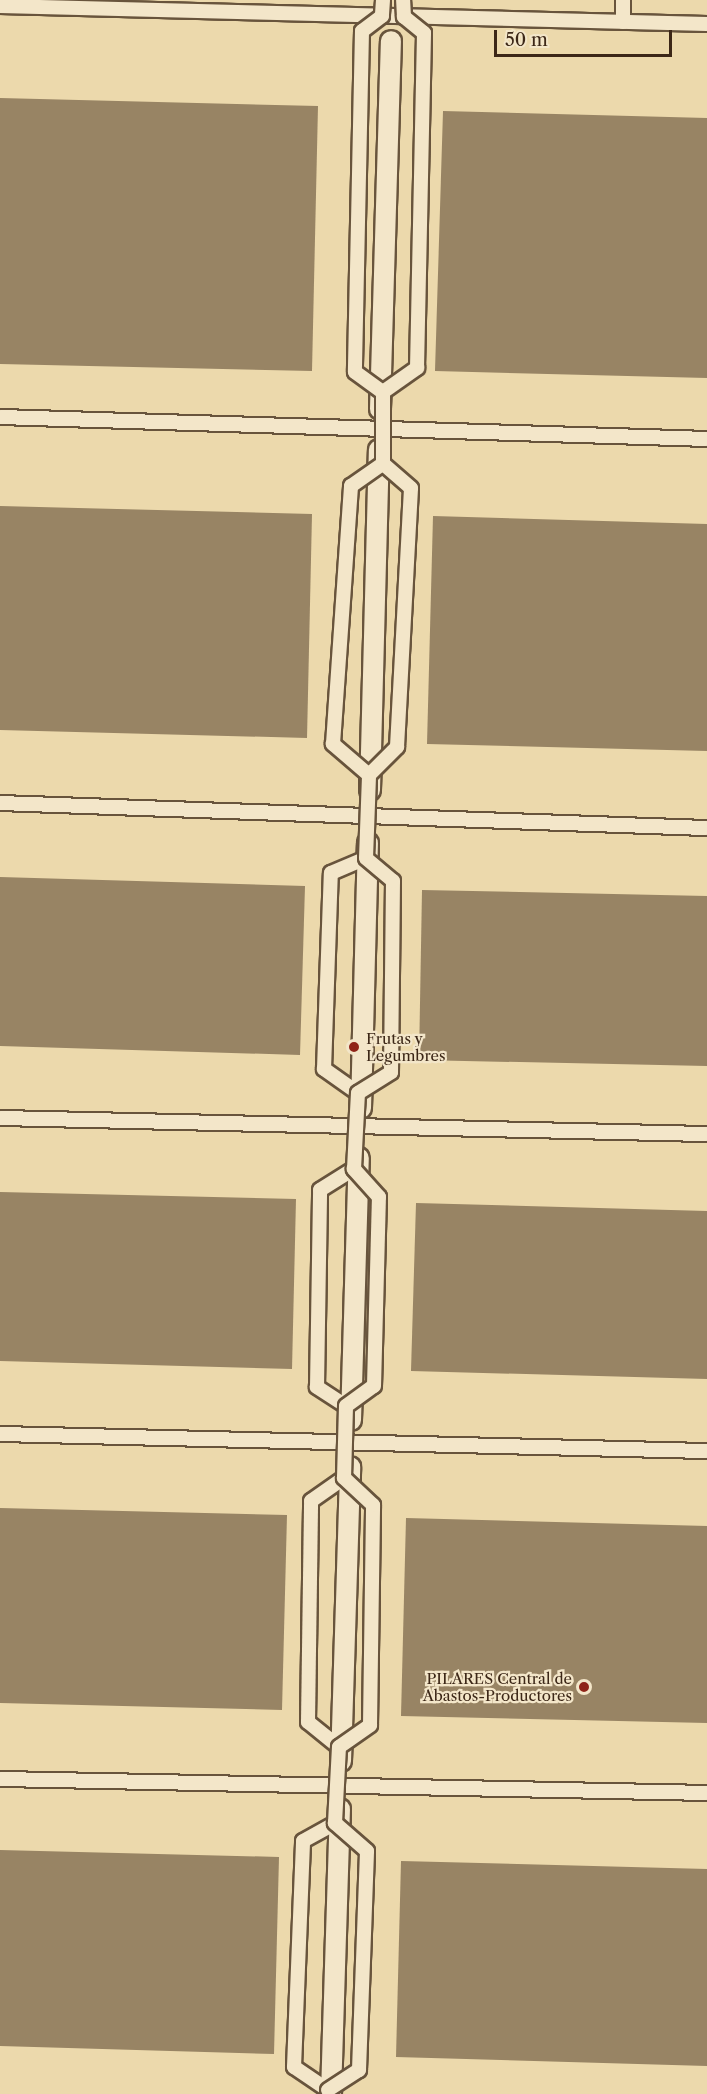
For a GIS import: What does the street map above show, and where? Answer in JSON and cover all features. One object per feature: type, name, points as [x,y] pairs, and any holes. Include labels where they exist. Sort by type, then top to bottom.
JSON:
[{"type":"street","points":[[329,2092],[351,1443],[391,41]]},
{"type":"lane","points":[[382,0],[382,16],[362,31],[355,372],[383,392]]},
{"type":"lane","points":[[383,392],[417,368],[424,33],[404,17],[403,0]]},
{"type":"lane","points":[[623,0],[623,22]]},
{"type":"lane","points":[[0,6],[707,24]]},
{"type":"lane","points":[[366,858],[369,775],[397,747],[411,488],[384,464],[383,392]]},
{"type":"lane","points":[[0,417],[707,440]]},
{"type":"lane","points":[[369,775],[333,744],[351,486],[384,464]]},
{"type":"lane","points":[[0,803],[707,828]]},
{"type":"lane","points":[[358,1093],[391,1072],[393,880],[366,858]]},
{"type":"lane","points":[[358,1093],[324,1069],[331,873],[366,858]]},
{"type":"lane","points":[[346,1406],[374,1386],[379,1197],[354,1169],[358,1093]]},
{"type":"lane","points":[[0,1118],[360,1128],[707,1134]]},
{"type":"lane","points":[[346,1406],[317,1387],[320,1190],[354,1169]]},
{"type":"lane","points":[[339,1748],[370,1725],[373,1505],[344,1478],[346,1406]]},
{"type":"lane","points":[[0,1434],[707,1451]]},
{"type":"lane","points":[[339,1748],[308,1722],[311,1501],[344,1478]]},
{"type":"lane","points":[[335,1823],[339,1748]]},
{"type":"lane","points":[[0,1779],[340,1789],[707,1793]]},
{"type":"lane","points":[[335,1823],[367,1851],[359,2070],[329,2092],[294,2067],[303,1841],[335,1823]]},
{"type":"building","points":[[0,98],[318,106],[312,371],[0,364]]},
{"type":"building","points":[[443,111],[707,118],[707,378],[435,371]]},
{"type":"building","points":[[0,506],[312,514],[307,738],[0,730]]},
{"type":"building","points":[[433,516],[707,524],[707,751],[427,744]]},
{"type":"building","points":[[0,877],[305,886],[300,1055],[0,1046]]},
{"type":"building","points":[[422,890],[707,896],[707,1066],[419,1060]]},
{"type":"building","points":[[0,1192],[296,1199],[292,1369],[0,1361]]},
{"type":"building","points":[[416,1203],[707,1211],[707,1379],[411,1371]]},
{"type":"building","points":[[0,1508],[287,1515],[282,1710],[0,1703]]},
{"type":"building","points":[[406,1518],[707,1526],[707,1723],[401,1716]]},
{"type":"building","points":[[0,1850],[279,1857],[274,2054],[0,2046]]},
{"type":"building","points":[[401,1861],[707,1869],[707,2066],[396,2057]]},
{"type":"place","name":"Frutas y Legumbres","points":[[354,1047]]},
{"type":"place","name":"PILARES Central de Abastos-Productores","points":[[584,1687]]}]
